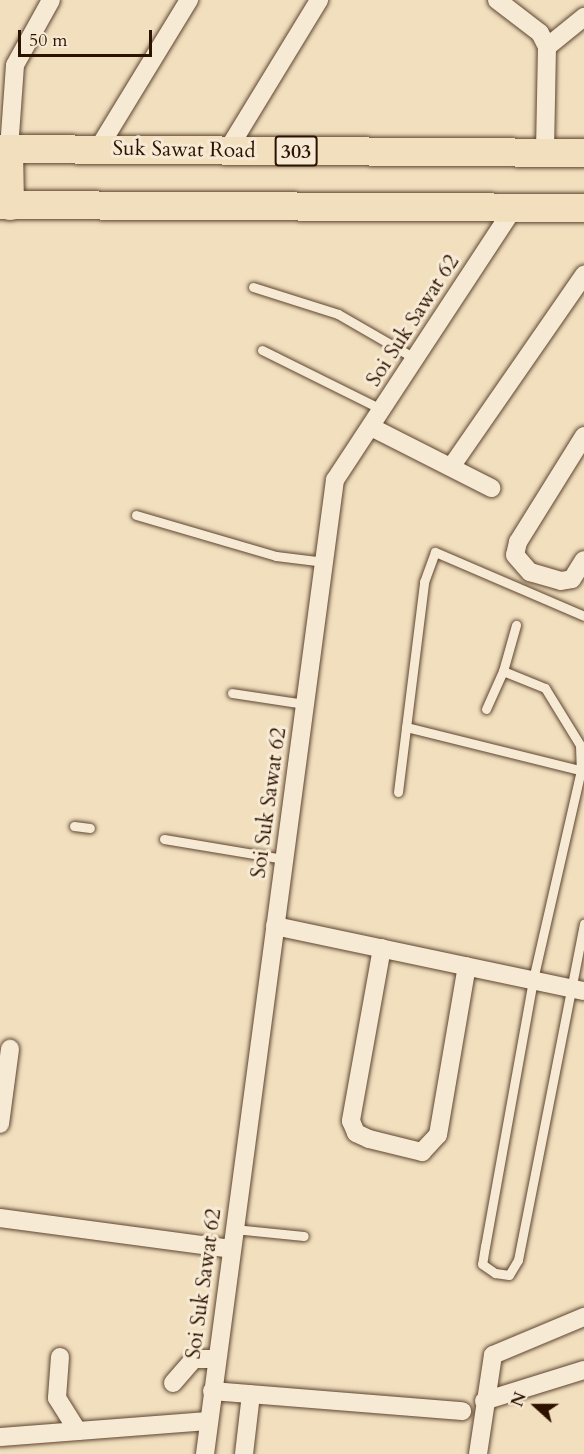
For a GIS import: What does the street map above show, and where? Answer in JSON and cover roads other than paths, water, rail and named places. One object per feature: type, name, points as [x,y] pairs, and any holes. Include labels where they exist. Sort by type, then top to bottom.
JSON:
[{"type":"main road","name":"Suk Sawat Road","points":[[4,149],[584,153]]},
{"type":"main road","points":[[4,149],[5,206],[584,208]]},
{"type":"street","points":[[4,149],[15,65],[51,0]]},
{"type":"street","points":[[98,149],[189,0]]},
{"type":"street","points":[[227,151],[318,0]]},
{"type":"street","points":[[497,0],[540,33],[547,47],[544,153]]},
{"type":"street","points":[[547,47],[584,16]]},
{"type":"street","name":"Soi Suk Sawat 62","points":[[205,1454],[335,480],[514,207]]},
{"type":"street","points":[[451,467],[584,275]]},
{"type":"street","points":[[371,427],[491,488]]},
{"type":"street","points":[[584,436],[518,542],[515,555],[530,572],[561,581],[572,579],[584,560]]},
{"type":"street","points":[[275,926],[576,990]]},
{"type":"street","points":[[382,948],[351,1121],[356,1133],[369,1139],[422,1152],[438,1135],[467,966]]},
{"type":"street","points":[[0,1124],[10,1048]]},
{"type":"street","points":[[0,1218],[231,1249]]},
{"type":"street","points":[[478,1454],[484,1401],[493,1355],[584,1317]]},
{"type":"street","points":[[60,1357],[57,1398],[78,1431]]},
{"type":"street","points":[[173,1383],[194,1359],[216,1359]]},
{"type":"street","points":[[484,1401],[584,1370]]},
{"type":"street","points":[[212,1391],[462,1411]]},
{"type":"street","points":[[244,1454],[251,1394]]},
{"type":"street","points":[[0,1437],[208,1421]]},
{"type":"lane","points":[[253,288],[338,314],[416,359]]},
{"type":"lane","points":[[262,351],[383,410]]},
{"type":"lane","points":[[136,515],[276,556],[325,562]]},
{"type":"lane","points":[[398,792],[424,582],[435,552],[584,616]]},
{"type":"lane","points":[[486,709],[503,671],[516,625]]},
{"type":"lane","points":[[503,671],[545,688],[580,745],[582,771],[532,980],[483,1256],[486,1270],[495,1273],[509,1275],[518,1260],[576,990],[584,923]]},
{"type":"lane","points":[[232,693],[305,704]]},
{"type":"lane","points":[[406,727],[582,771]]},
{"type":"lane","points":[[74,826],[90,828]]},
{"type":"lane","points":[[164,839],[284,859]]},
{"type":"lane","points":[[234,1229],[304,1236]]}]
